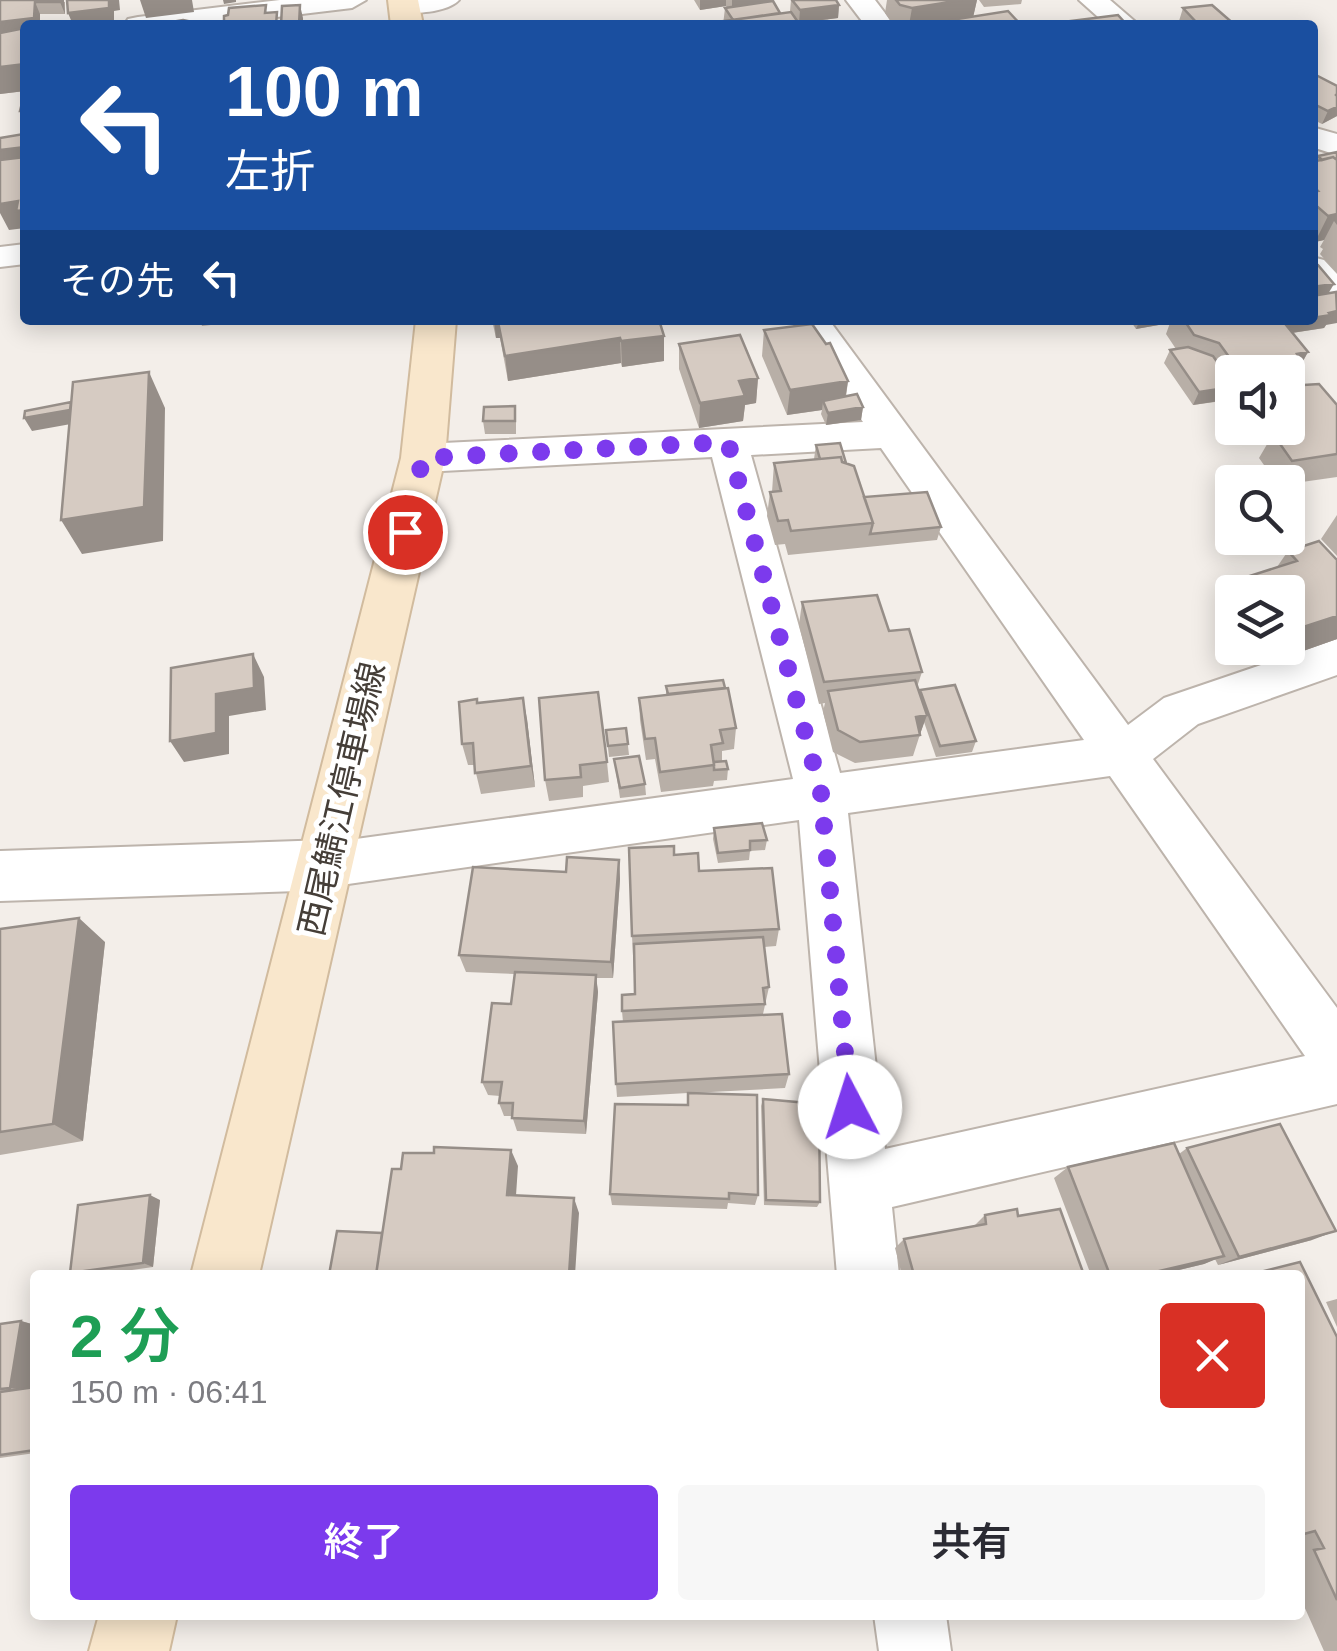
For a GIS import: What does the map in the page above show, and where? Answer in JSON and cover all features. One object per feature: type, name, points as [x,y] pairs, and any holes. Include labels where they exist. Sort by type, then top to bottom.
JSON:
[{"type":"main road","name":"西尾鯖江停車場線","points":[[226,1270],[423,458],[436,325]]},
{"type":"main road","points":[[129,1651],[137,1620]]},
{"type":"street","points":[[218,20],[352,0]]},
{"type":"street","points":[[404,10],[445,0]]},
{"type":"street","points":[[860,0],[876,20]]},
{"type":"street","points":[[1093,0],[1119,20]]},
{"type":"street","points":[[1318,274],[1337,296]]},
{"type":"street","points":[[814,325],[1337,1054]]},
{"type":"street","points":[[423,458],[893,434]]},
{"type":"street","points":[[728,442],[821,793],[867,1270]]},
{"type":"street","points":[[0,876],[327,865],[821,793],[1124,754],[1181,711],[1337,656]]},
{"type":"street","points":[[857,1186],[1337,1076]]},
{"type":"street","points":[[911,1620],[915,1651]]},
{"type":"building","points":[[0,0],[60,2],[35,2],[34,18],[0,22]]},
{"type":"building","points":[[67,0],[109,0],[109,8],[68,13]]},
{"type":"building","points":[[792,0],[836,0],[839,5],[800,10]]},
{"type":"building","points":[[896,0],[962,0],[912,8]]},
{"type":"building","points":[[773,1],[780,13],[733,20],[725,8]]},
{"type":"building","points":[[266,5],[265,13],[277,12],[276,20],[224,20],[229,8]]},
{"type":"building","points":[[300,5],[299,20],[281,20],[282,6]]},
{"type":"building","points":[[1212,5],[1229,20],[1194,20],[1183,8]]},
{"type":"building","points":[[1008,11],[1016,20],[951,20]]},
{"type":"building","points":[[791,12],[797,20],[731,20]]},
{"type":"building","points":[[1118,15],[1122,20],[1079,20]]},
{"type":"building","points":[[20,29],[20,65],[0,67],[0,33]]},
{"type":"building","points":[[1318,76],[1337,86],[1337,107],[1328,111],[1318,106]]},
{"type":"building","points":[[20,135],[20,148],[0,150],[0,138]]},
{"type":"building","points":[[1337,152],[1337,160],[1322,160],[1318,156]]},
{"type":"building","points":[[1333,157],[1337,160],[1337,214],[1328,216],[1318,207],[1318,161]]},
{"type":"building","points":[[20,158],[20,211],[16,211],[18,201],[0,204],[0,160]]},
{"type":"building","points":[[1318,265],[1334,284],[1318,286]]},
{"type":"building","points":[[1336,292],[1337,311],[1318,317],[1318,295]]},
{"type":"building","points":[[499,325],[661,325],[664,336],[621,341],[620,338],[505,356]]},
{"type":"building","points":[[813,325],[826,344],[830,343],[848,381],[790,390],[764,330]]},
{"type":"building","points":[[1187,325],[1286,325],[1308,352],[1228,355],[1219,343],[1194,335]]},
{"type":"building","points":[[740,335],[758,378],[739,381],[745,396],[700,403],[679,344]]},
{"type":"building","points":[[1188,347],[1213,356],[1215,390],[1199,392],[1170,350]]},
{"type":"building","points":[[149,372],[144,507],[61,520],[73,382]]},
{"type":"building","points":[[1319,384],[1337,405],[1337,454],[1292,461],[1281,445],[1305,445],[1305,385]]},
{"type":"building","points":[[857,394],[863,407],[828,413],[823,401]]},
{"type":"building","points":[[71,402],[70,410],[24,418],[25,411]]},
{"type":"building","points":[[515,406],[515,421],[483,421],[484,407]]},
{"type":"building","points":[[840,443],[846,463],[841,457],[820,459],[816,445]]},
{"type":"building","points":[[841,457],[842,462],[854,466],[873,523],[791,531],[788,520],[778,521],[770,492],[781,491],[774,463]]},
{"type":"building","points":[[927,492],[941,527],[870,534],[873,523],[864,497]]},
{"type":"building","points":[[1319,541],[1337,560],[1337,616],[1305,626],[1305,575],[1253,575],[1297,561],[1292,555],[1305,555],[1305,546]]},
{"type":"building","points":[[877,595],[889,631],[909,629],[922,672],[824,682],[802,602]]},
{"type":"building","points":[[253,654],[254,688],[216,694],[216,733],[170,741],[171,668]]},
{"type":"building","points":[[723,680],[725,688],[668,694],[666,686]]},
{"type":"building","points":[[915,680],[927,715],[916,717],[920,735],[860,742],[838,730],[828,691]]},
{"type":"building","points":[[955,685],[976,741],[940,746],[920,690]]},
{"type":"building","points":[[728,688],[736,728],[720,730],[723,743],[711,745],[714,765],[660,772],[655,738],[645,739],[639,698]]},
{"type":"building","points":[[598,692],[607,762],[580,765],[581,777],[545,780],[539,698]]},
{"type":"building","points":[[523,698],[531,766],[475,773],[473,743],[462,744],[459,702]]},
{"type":"building","points":[[626,728],[628,744],[608,746],[606,730]]},
{"type":"building","points":[[639,756],[645,784],[620,788],[614,759]]},
{"type":"building","points":[[726,761],[728,769],[714,770],[714,762]]},
{"type":"building","points":[[762,823],[767,840],[750,841],[750,850],[718,853],[714,828]]},
{"type":"building","points":[[674,846],[674,855],[698,853],[699,871],[772,868],[779,929],[632,936],[629,848]]},
{"type":"building","points":[[567,857],[619,860],[611,962],[459,955],[473,867],[566,872]]},
{"type":"building","points":[[79,918],[53,1124],[0,1132],[0,929]]},
{"type":"building","points":[[763,937],[769,987],[763,988],[765,1004],[622,1011],[622,995],[635,994],[634,944]]},
{"type":"building","points":[[515,972],[596,975],[584,1121],[512,1118],[513,1103],[499,1103],[502,1082],[482,1082],[492,1003],[511,1004]]},
{"type":"building","points":[[782,1014],[789,1074],[616,1084],[613,1022]]},
{"type":"building","points":[[688,1093],[757,1095],[758,1195],[729,1193],[729,1199],[610,1194],[615,1104],[688,1105]]},
{"type":"building","points":[[763,1099],[819,1104],[820,1202],[766,1200]]},
{"type":"building","points":[[1280,1124],[1336,1231],[1239,1257],[1187,1148]]},
{"type":"building","points":[[1174,1143],[1224,1256],[1164,1270],[1108,1270],[1068,1167]]},
{"type":"building","points":[[434,1147],[511,1150],[507,1195],[574,1198],[569,1270],[377,1270],[392,1169],[401,1169],[403,1153],[434,1153]]},
{"type":"building","points":[[150,1195],[143,1263],[70,1270],[78,1205]]},
{"type":"building","points":[[1017,1209],[1018,1216],[1060,1209],[1082,1270],[913,1270],[904,1239],[986,1224],[985,1215]]},
{"type":"building","points":[[337,1231],[382,1233],[377,1270],[330,1270]]},
{"type":"building","points":[[1300,1262],[1304,1270],[1268,1270]]},
{"type":"building","points":[[1305,1272],[1337,1337],[1337,1600],[1314,1550],[1324,1548],[1315,1531],[1305,1534]]},
{"type":"building","points":[[21,1321],[10,1388],[0,1389],[0,1324]]},
{"type":"building","points":[[30,1388],[30,1451],[0,1455],[0,1392]]},
{"type":"route","points":[[405,532],[423,458],[728,442],[821,793],[850,1107]]}]
